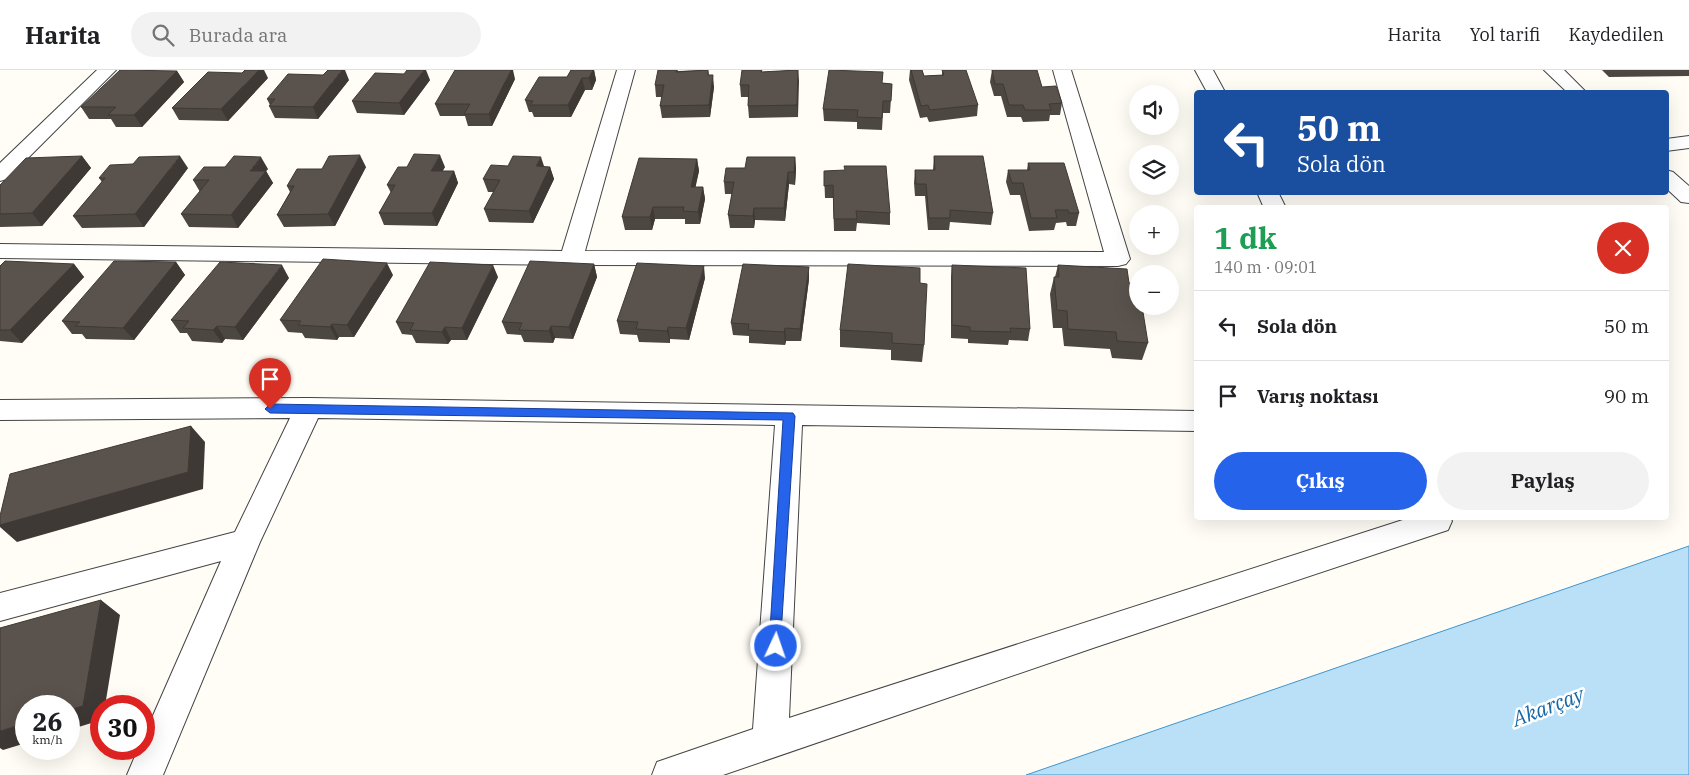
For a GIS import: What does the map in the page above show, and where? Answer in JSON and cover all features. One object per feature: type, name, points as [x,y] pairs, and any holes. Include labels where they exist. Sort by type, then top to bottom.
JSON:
[{"type":"street","points":[[0,175],[107,70]]},
{"type":"street","points":[[571,258],[626,70]]},
{"type":"street","points":[[0,251],[571,258],[1118,259],[1062,70]]},
{"type":"street","points":[[1204,70],[1215,90]]},
{"type":"street","points":[[1553,70],[1575,90]]},
{"type":"street","points":[[1669,145],[1689,142]]},
{"type":"street","points":[[1669,179],[1689,197]]},
{"type":"street","points":[[145,775],[245,542],[309,408]]},
{"type":"street","points":[[0,410],[309,408],[1194,421]]},
{"type":"street","points":[[770,742],[789,416]]},
{"type":"street","points":[[670,775],[1436,520]]},
{"type":"street","points":[[0,607],[245,542]]},
{"type":"water","name":"Akarçay","points":[[1689,546],[1689,775],[1026,775]]},
{"type":"building","points":[[120,70],[177,71],[134,115],[108,115],[116,107],[81,107]]},
{"type":"building","points":[[245,70],[259,70],[221,109],[172,108],[208,72],[242,73]]},
{"type":"building","points":[[328,70],[342,70],[313,107],[269,106],[275,99],[267,99],[288,74],[323,75]]},
{"type":"building","points":[[407,70],[424,70],[399,103],[352,101],[375,73],[404,74]]},
{"type":"building","points":[[455,70],[511,70],[489,114],[464,114],[470,104],[435,104]]},
{"type":"building","points":[[571,70],[593,70],[589,78],[582,78],[568,105],[530,105],[533,101],[525,100],[539,77],[567,77]]},
{"type":"building","points":[[658,70],[677,70],[676,72],[708,70],[708,75],[713,75],[709,105],[660,106],[664,85],[655,85]]},
{"type":"building","points":[[742,70],[762,70],[761,72],[798,70],[797,105],[748,106],[749,85],[740,85]]},
{"type":"building","points":[[829,70],[883,72],[882,83],[892,84],[891,101],[883,101],[882,118],[857,117],[858,110],[823,109]]},
{"type":"building","points":[[911,70],[922,70],[924,76],[944,75],[942,70],[966,70],[978,105],[930,110],[928,105],[921,106]]},
{"type":"building","points":[[992,70],[1037,70],[1042,87],[1056,86],[1062,103],[1049,104],[1051,110],[1025,110],[1023,105],[1009,105],[1003,84],[995,84]]},
{"type":"building","points":[[414,154],[440,155],[431,171],[454,171],[432,213],[379,213],[395,185],[387,185],[398,167],[407,167]]},
{"type":"building","points":[[360,155],[328,214],[277,215],[294,186],[287,186],[297,169],[322,169],[329,156]]},
{"type":"building","points":[[82,156],[32,213],[0,214],[0,185],[26,158]]},
{"type":"building","points":[[180,156],[135,214],[73,216],[105,178],[99,178],[110,165],[133,164],[139,157]]},
{"type":"building","points":[[234,156],[261,157],[250,171],[266,171],[231,215],[181,214],[209,180],[193,180],[204,167],[225,167]]},
{"type":"building","points":[[513,156],[541,157],[536,166],[550,167],[529,211],[484,209],[500,180],[483,179],[491,165],[508,166]]},
{"type":"building","points":[[934,156],[983,156],[993,213],[950,210],[950,218],[929,218],[926,184],[916,184],[915,170],[935,170]]},
{"type":"building","points":[[747,157],[795,157],[794,172],[788,172],[784,208],[754,208],[753,216],[728,215],[734,182],[724,182],[726,168],[745,168]]},
{"type":"building","points":[[639,158],[697,159],[691,187],[703,187],[698,212],[683,211],[684,207],[653,207],[650,217],[622,217]]},
{"type":"building","points":[[1028,163],[1064,163],[1079,213],[1069,213],[1068,210],[1055,210],[1057,218],[1031,218],[1023,183],[1012,183],[1008,170],[1030,170]]},
{"type":"building","points":[[844,166],[886,166],[890,213],[856,211],[857,219],[834,219],[833,185],[824,186],[824,171],[845,170]]},
{"type":"building","points":[[323,259],[387,263],[347,325],[332,324],[330,327],[298,325],[301,321],[280,320]]},
{"type":"building","points":[[5,261],[74,264],[10,330],[0,330],[0,266]]},
{"type":"building","points":[[114,261],[176,262],[123,328],[75,326],[80,322],[62,321]]},
{"type":"building","points":[[530,261],[594,264],[569,327],[551,326],[549,331],[519,330],[522,323],[502,322]]},
{"type":"building","points":[[220,262],[282,265],[235,327],[217,326],[213,330],[183,328],[189,321],[171,320]]},
{"type":"building","points":[[430,262],[493,265],[462,328],[445,327],[442,332],[410,330],[414,323],[396,322]]},
{"type":"building","points":[[637,263],[704,266],[686,328],[668,327],[667,331],[636,329],[638,322],[617,321]]},
{"type":"building","points":[[743,264],[809,267],[800,329],[785,328],[784,332],[748,330],[749,324],[731,323]]},
{"type":"building","points":[[848,264],[920,268],[920,283],[927,284],[924,345],[892,343],[892,333],[840,330]]},
{"type":"building","points":[[952,265],[1026,268],[1030,329],[1010,328],[1011,332],[970,331],[970,327],[952,325]]},
{"type":"building","points":[[1058,265],[1127,269],[1129,315],[1143,315],[1148,343],[1117,341],[1116,332],[1068,329],[1067,311],[1057,310],[1054,277],[1059,277]]},
{"type":"building","points":[[191,426],[188,472],[0,525],[0,516],[10,474]]},
{"type":"building","points":[[101,600],[83,706],[80,707],[80,695],[15,695],[15,726],[0,731],[0,628]]},
{"type":"route","points":[[270,409],[789,416],[776,646]]}]
